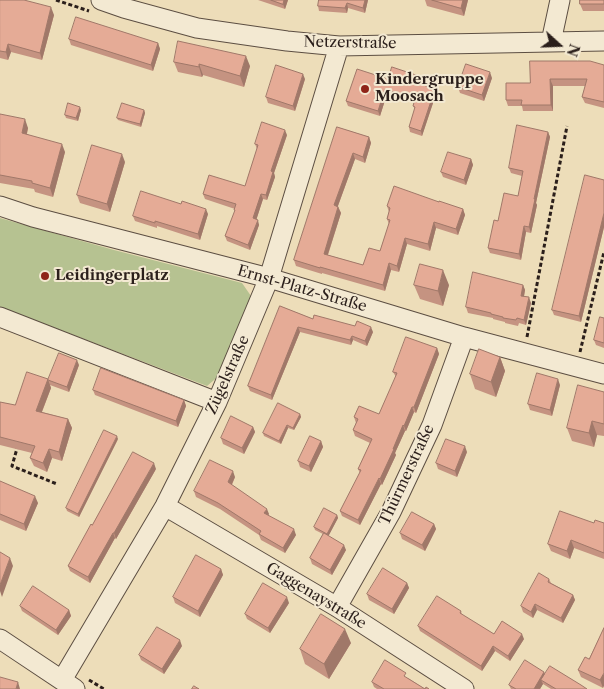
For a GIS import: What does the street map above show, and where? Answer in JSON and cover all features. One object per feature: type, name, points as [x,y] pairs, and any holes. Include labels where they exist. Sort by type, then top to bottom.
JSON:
[{"type":"street","name":"Netzerstraße","points":[[101,0],[124,8],[152,8],[197,28],[338,46],[604,41]]},
{"type":"street","points":[[551,42],[560,0]]},
{"type":"street","name":"Zügelstraße","points":[[68,685],[165,506],[217,402],[269,278],[338,46]]},
{"type":"street","name":"Ernst-Platz-Straße","points":[[0,206],[33,217],[269,278],[464,337],[604,374]]},
{"type":"street","points":[[0,318],[217,402]]},
{"type":"street","name":"Thürmerstraße","points":[[337,607],[392,512],[432,425],[464,337]]},
{"type":"street","name":"Gaggenaystraße","points":[[165,506],[337,607],[464,689]]},
{"type":"street","points":[[0,639],[68,685]]},
{"type":"path","points":[[524,353],[567,126]]},
{"type":"path","points":[[576,367],[604,252]]},
{"type":"path","points":[[18,440],[12,466],[57,484]]},
{"type":"green space","points":[[0,218],[242,283],[251,296],[220,375],[207,386],[0,307]]},
{"type":"building","points":[[0,0],[24,0],[51,7],[40,53],[8,44],[6,52],[0,51]]},
{"type":"building","points":[[271,0],[284,0],[283,4]]},
{"type":"building","points":[[319,0],[365,0],[363,8],[347,3],[345,8],[318,6]]},
{"type":"building","points":[[432,0],[463,0],[461,8]]},
{"type":"building","points":[[580,0],[604,0],[604,4],[580,4]]},
{"type":"building","points":[[76,17],[158,43],[151,65],[69,39]]},
{"type":"building","points":[[178,41],[246,56],[240,76],[199,64],[199,67],[174,62]]},
{"type":"building","points":[[530,61],[590,61],[604,65],[604,102],[582,97],[587,79],[550,79],[551,105],[521,105],[522,100],[506,100],[506,83],[530,83]]},
{"type":"building","points":[[466,64],[490,72],[482,95],[458,87]]},
{"type":"building","points":[[276,65],[303,74],[293,106],[266,97]]},
{"type":"building","points":[[392,67],[419,76],[417,83],[435,89],[421,131],[409,127],[415,107],[413,106],[415,99],[385,89],[378,111],[346,101],[357,69],[388,79]]},
{"type":"building","points":[[68,103],[80,107],[76,118],[65,115]]},
{"type":"building","points":[[122,103],[144,110],[140,124],[117,118]]},
{"type":"building","points":[[0,114],[25,119],[22,133],[62,144],[50,188],[32,183],[32,181],[0,175]]},
{"type":"building","points":[[262,122],[285,130],[271,171],[273,172],[266,195],[261,194],[253,218],[258,220],[248,245],[225,236],[236,204],[203,194],[209,175],[245,186],[258,145],[255,144]]},
{"type":"building","points":[[517,125],[548,132],[529,227],[524,226],[519,254],[488,248],[494,220],[498,221],[504,193],[518,196],[523,171],[509,168]]},
{"type":"building","points":[[337,127],[369,137],[363,157],[353,153],[334,205],[338,207],[324,254],[363,265],[369,248],[380,251],[390,220],[387,219],[390,208],[387,206],[394,186],[463,209],[456,229],[434,222],[428,244],[405,238],[397,266],[389,263],[383,285],[294,260]]},
{"type":"building","points":[[92,145],[122,154],[107,204],[77,195]]},
{"type":"building","points":[[448,152],[471,159],[464,180],[441,172]]},
{"type":"building","points":[[585,175],[604,180],[604,213],[579,316],[552,310]]},
{"type":"building","points":[[141,191],[181,204],[182,201],[206,209],[198,234],[133,216]]},
{"type":"building","points":[[420,264],[443,270],[438,291],[414,285]]},
{"type":"building","points":[[473,272],[523,285],[521,296],[529,297],[524,320],[503,318],[466,307]]},
{"type":"building","points":[[280,306],[313,319],[314,315],[355,326],[357,321],[371,327],[365,341],[352,336],[350,340],[298,327],[271,395],[248,386]]},
{"type":"building","points":[[600,317],[604,318],[604,343],[594,340]]},
{"type":"building","points":[[406,337],[437,348],[414,407],[412,407],[403,425],[380,479],[358,520],[340,511],[361,470],[358,469],[372,439],[353,430],[358,419],[354,417],[359,406],[379,414],[397,373],[393,372]]},
{"type":"building","points":[[479,349],[500,357],[491,382],[470,374]]},
{"type":"building","points":[[59,353],[77,360],[67,387],[48,380]]},
{"type":"building","points":[[101,368],[184,400],[176,421],[93,390]]},
{"type":"building","points":[[27,372],[48,379],[36,411],[68,419],[59,452],[49,449],[43,463],[30,458],[35,446],[0,437],[0,402],[15,405]]},
{"type":"building","points":[[537,373],[558,379],[550,410],[528,404]]},
{"type":"building","points":[[578,385],[604,392],[604,424],[592,421],[589,433],[567,428]]},
{"type":"building","points":[[278,403],[300,414],[293,428],[287,425],[279,441],[263,433]]},
{"type":"building","points":[[231,416],[253,427],[242,448],[221,438]]},
{"type":"building","points":[[104,430],[117,436],[78,514],[66,508]]},
{"type":"building","points":[[310,436],[321,441],[309,466],[298,461]]},
{"type":"building","points":[[446,439],[465,446],[455,471],[436,463]]},
{"type":"building","points":[[133,452],[154,463],[88,577],[68,566]]},
{"type":"building","points":[[210,460],[233,471],[228,482],[267,509],[264,513],[294,529],[283,548],[259,534],[261,531],[218,503],[194,491]]},
{"type":"building","points":[[0,481],[35,496],[24,524],[0,514]]},
{"type":"building","points":[[324,508],[337,515],[327,534],[314,527]]},
{"type":"building","points":[[560,511],[594,523],[595,520],[604,523],[604,553],[571,540],[567,551],[548,544]]},
{"type":"building","points":[[412,512],[434,524],[422,545],[400,533]]},
{"type":"building","points":[[324,533],[344,545],[330,570],[310,558]]},
{"type":"building","points":[[0,552],[10,558],[0,585]]},
{"type":"building","points":[[196,555],[221,569],[198,611],[173,597]]},
{"type":"building","points":[[383,568],[407,583],[392,609],[367,594]]},
{"type":"building","points":[[539,573],[549,579],[548,582],[573,595],[561,618],[535,604],[531,612],[521,606]]},
{"type":"building","points":[[263,583],[287,597],[268,628],[245,614]]},
{"type":"building","points":[[33,586],[69,610],[56,630],[20,606]]},
{"type":"building","points":[[437,596],[494,634],[502,621],[522,634],[508,656],[493,646],[481,666],[418,626]]},
{"type":"building","points":[[321,614],[345,629],[324,664],[300,649]]},
{"type":"building","points":[[157,627],[180,640],[162,669],[139,655]]},
{"type":"building","points":[[604,628],[604,673],[600,680],[578,670],[585,657],[589,659]]},
{"type":"building","points":[[385,660],[406,673],[404,676],[425,689],[384,689],[372,682]]},
{"type":"building","points":[[525,660],[544,672],[534,689],[516,689],[509,685]]},
{"type":"building","points":[[550,666],[587,689],[556,689],[541,680]]},
{"type":"building","points":[[0,677],[18,682],[16,689],[0,689]]},
{"type":"place","name":"Kindergruppe Moosach","points":[[365,89]]},
{"type":"place","name":"Leidingerplatz","points":[[45,276]]}]
